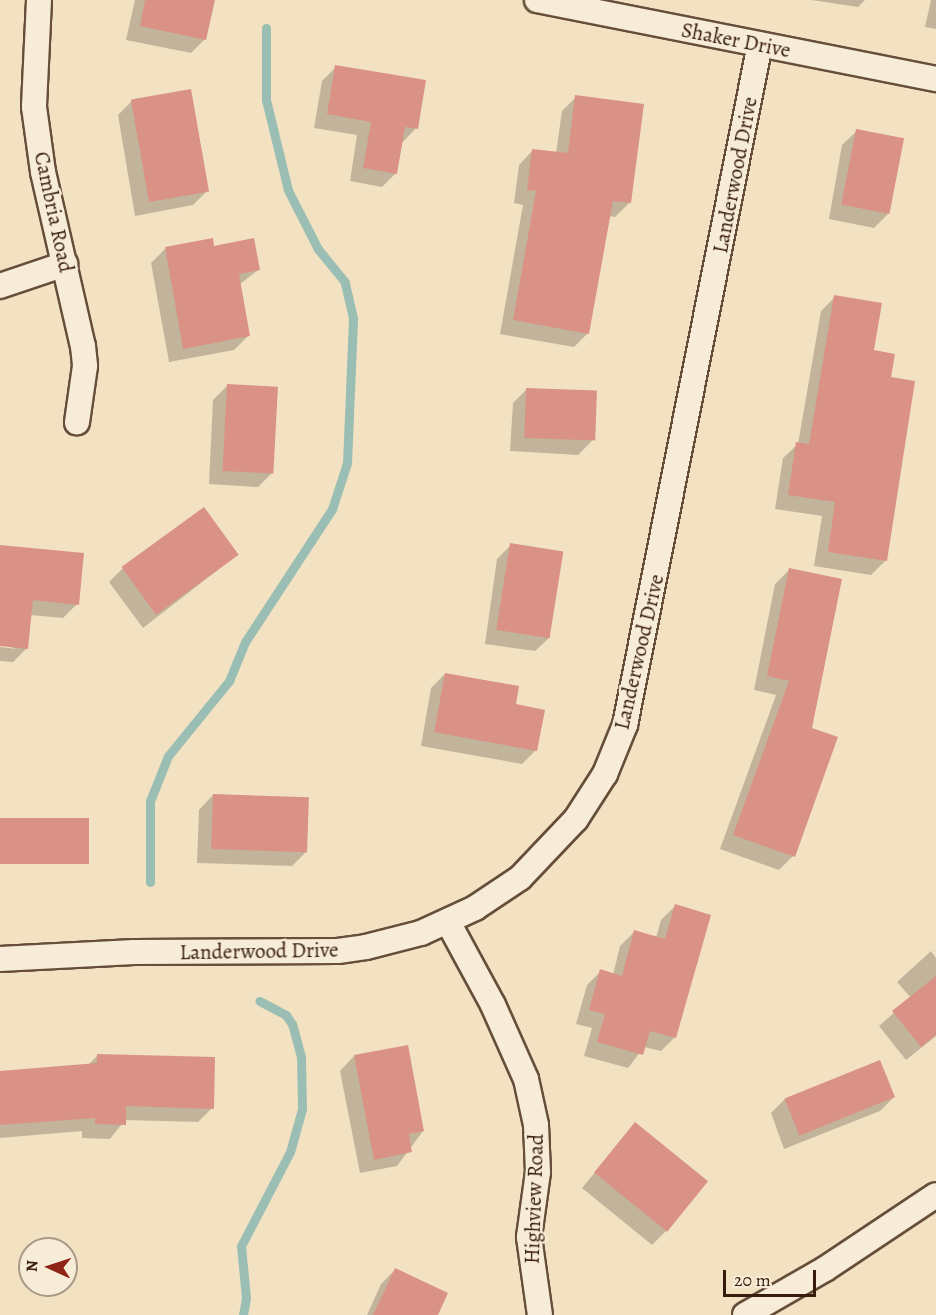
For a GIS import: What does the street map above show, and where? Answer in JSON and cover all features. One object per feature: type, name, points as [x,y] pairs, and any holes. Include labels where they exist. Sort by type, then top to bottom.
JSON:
[{"type":"street","name":"Cambria Road","points":[[39,0],[34,107],[43,172],[65,264],[85,366],[77,422]]},
{"type":"street","name":"Shaker Drive","points":[[537,0],[936,79]]},
{"type":"street","name":"Landerwood Drive","points":[[0,959],[134,952],[338,951],[421,933],[448,922],[520,878],[576,819],[605,774],[625,725],[760,44]]},
{"type":"street","points":[[0,286],[65,264]]},
{"type":"street","name":"Highview Road","points":[[448,922],[509,1037],[528,1091],[536,1125],[538,1172],[530,1237],[540,1315]]},
{"type":"street","points":[[745,1315],[825,1269],[936,1195]]},
{"type":"building","points":[[145,0],[215,0],[206,40],[140,26]]},
{"type":"building","points":[[335,65],[426,80],[418,129],[405,127],[397,174],[363,168],[371,122],[327,114]]},
{"type":"building","points":[[191,89],[209,191],[149,202],[131,100]]},
{"type":"building","points":[[575,95],[644,104],[631,203],[613,201],[589,334],[513,320],[536,191],[527,190],[532,149],[568,153]]},
{"type":"building","points":[[856,129],[904,138],[889,214],[841,205]]},
{"type":"building","points":[[213,238],[214,246],[254,238],[260,270],[239,274],[250,336],[183,349],[165,247]]},
{"type":"building","points":[[834,295],[882,303],[874,350],[895,354],[891,377],[915,381],[887,561],[828,552],[835,502],[788,495],[796,442],[809,444]]},
{"type":"building","points":[[227,384],[278,387],[273,474],[222,471]]},
{"type":"building","points":[[526,388],[597,390],[595,440],[524,438]]},
{"type":"building","points":[[204,507],[239,555],[156,615],[121,567]]},
{"type":"building","points":[[510,543],[563,551],[550,638],[496,630]]},
{"type":"building","points":[[0,545],[84,553],[79,605],[33,600],[28,649],[0,646]]},
{"type":"building","points":[[789,568],[842,579],[812,728],[838,737],[795,857],[733,835],[789,681],[767,676]]},
{"type":"building","points":[[445,673],[519,686],[516,704],[545,710],[537,751],[434,732]]},
{"type":"building","points":[[213,794],[309,797],[307,852],[211,849]]},
{"type":"building","points":[[0,818],[89,818],[89,864],[0,864]]},
{"type":"building","points":[[675,904],[711,915],[676,1038],[650,1031],[643,1055],[597,1042],[605,1014],[589,1010],[600,969],[622,976],[634,930],[665,939]]},
{"type":"building","points":[[936,976],[936,1035],[921,1047],[892,1011]]},
{"type":"building","points":[[408,1045],[424,1131],[409,1134],[412,1152],[374,1160],[354,1055]]},
{"type":"building","points":[[97,1054],[215,1057],[214,1109],[126,1106],[126,1125],[95,1124],[95,1118],[0,1125],[0,1071],[97,1063]]},
{"type":"building","points":[[880,1060],[895,1097],[799,1136],[785,1099]]},
{"type":"building","points":[[635,1122],[708,1181],[667,1232],[594,1173]]},
{"type":"building","points":[[395,1268],[448,1293],[438,1315],[373,1315]]},
{"type":"waterway","points":[[150,882],[150,801],[168,756],[229,681],[245,642],[332,509],[347,463],[353,318],[345,282],[318,249],[288,190],[266,100],[266,28]]},
{"type":"waterway","points":[[243,1315],[246,1298],[241,1246],[290,1152],[302,1109],[301,1057],[292,1024],[286,1015],[260,1001]]}]
